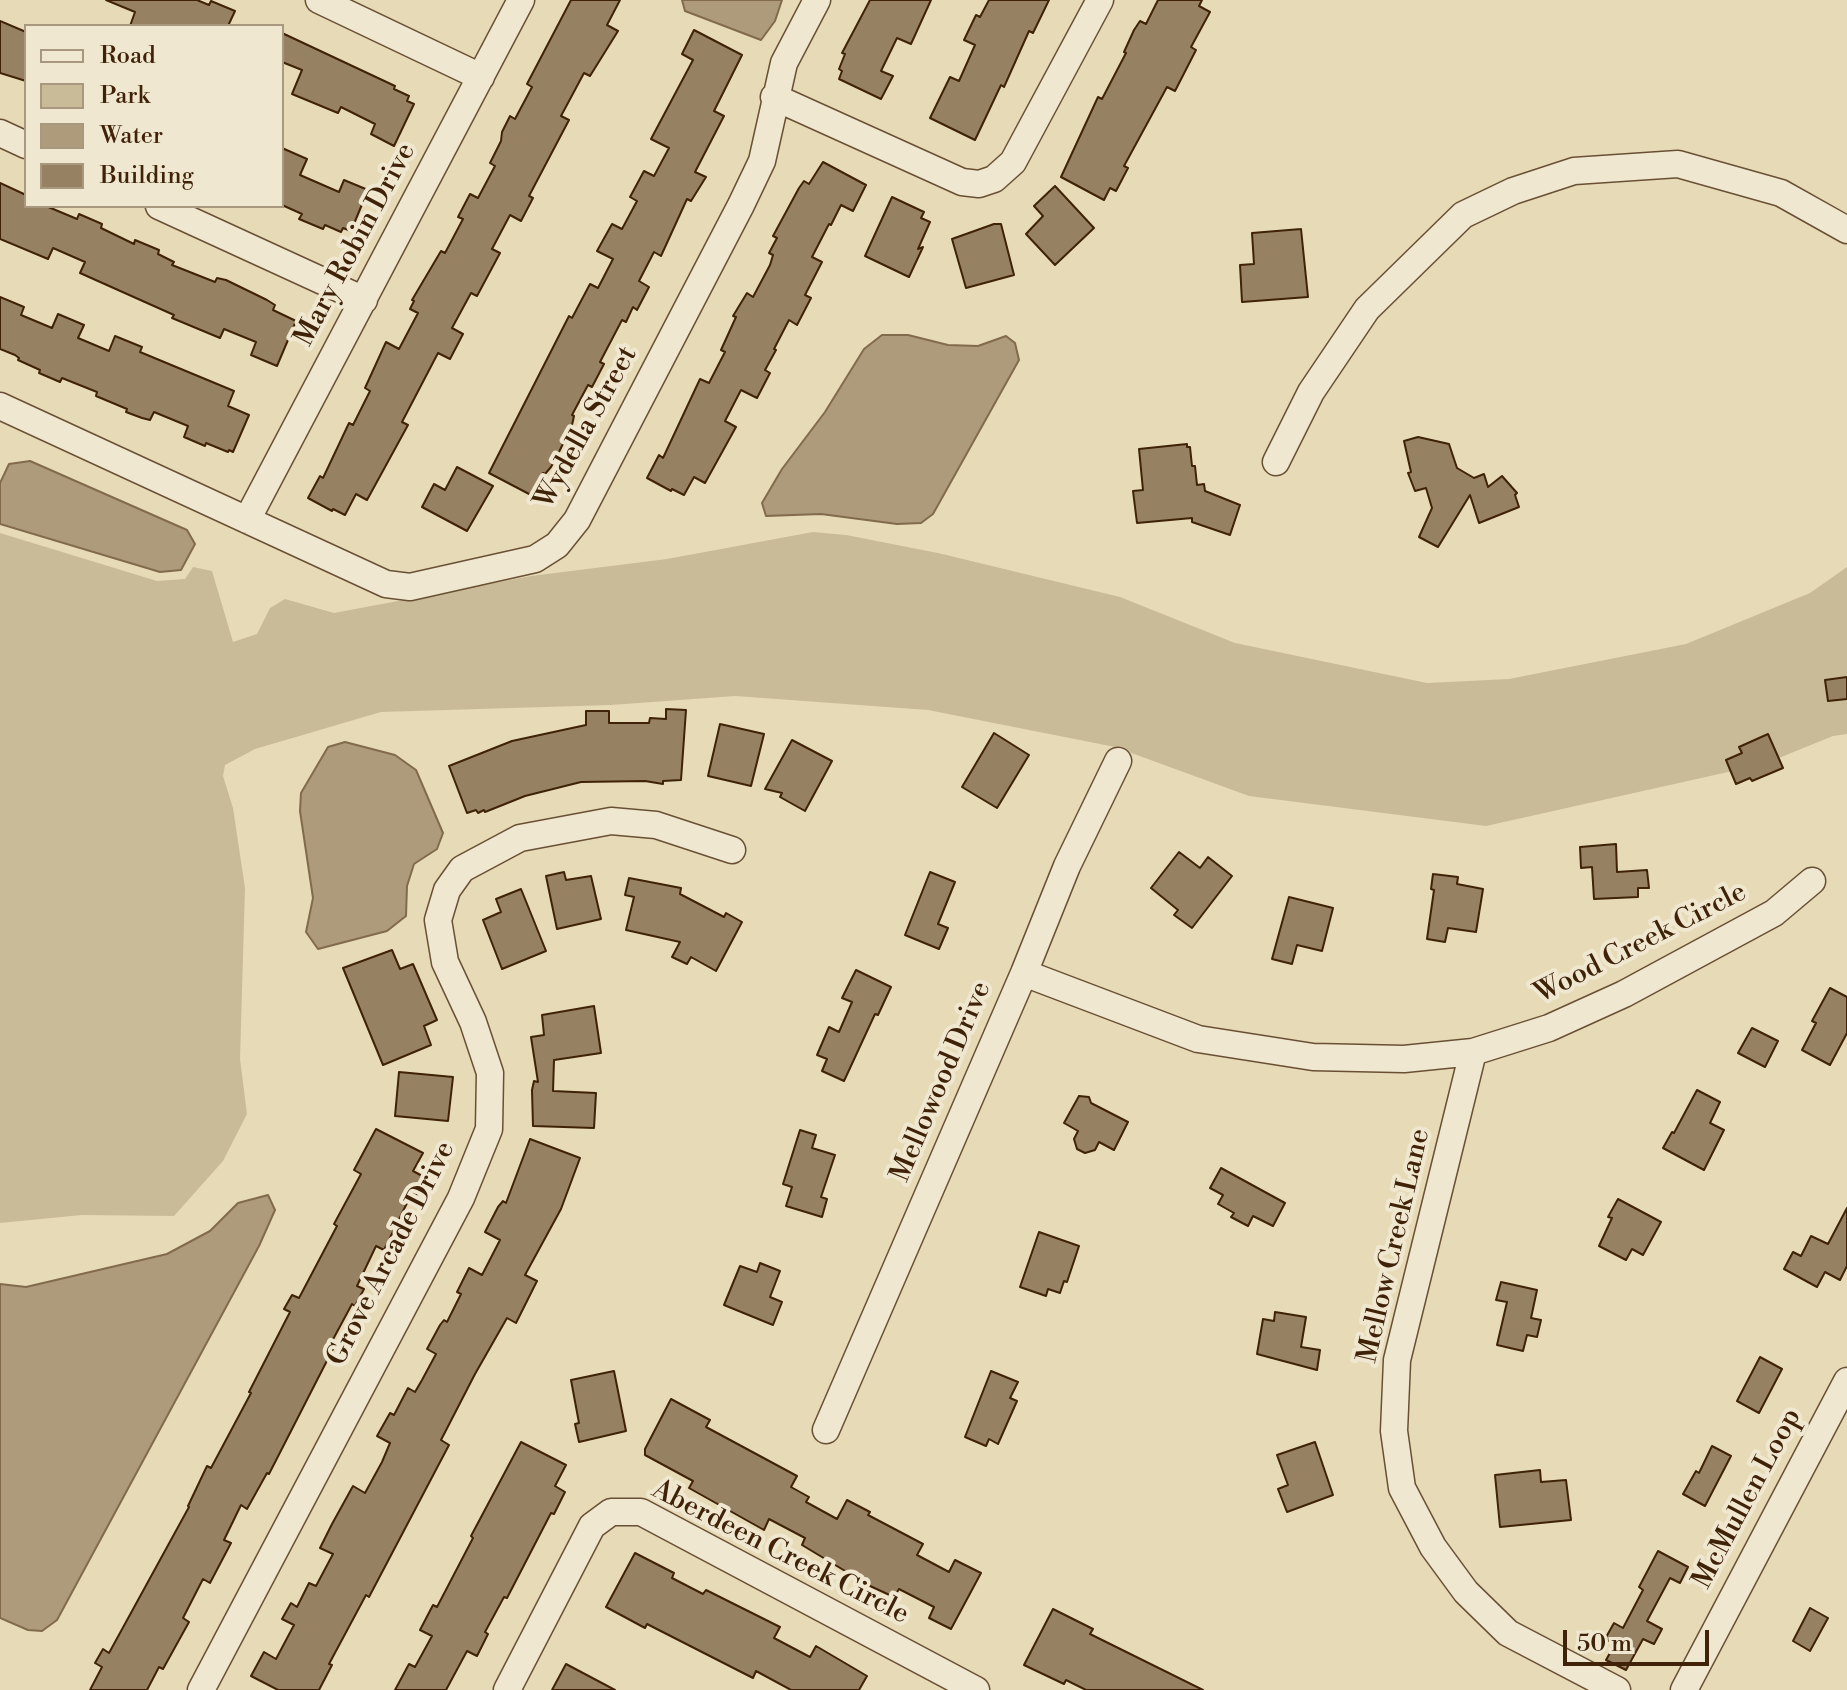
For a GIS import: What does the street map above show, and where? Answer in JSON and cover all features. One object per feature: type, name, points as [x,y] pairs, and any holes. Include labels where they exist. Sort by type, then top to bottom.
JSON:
[{"type":"street","points":[[319,0],[481,77]]},
{"type":"street","name":"Mary Robin Drive","points":[[247,520],[521,0]]},
{"type":"street","name":"Wydella Street","points":[[0,406],[386,584],[410,587],[535,559],[557,545],[577,520],[741,205],[762,161],[784,63],[817,0]]},
{"type":"street","points":[[774,97],[962,182],[979,184],[994,179],[1013,162],[1100,0]]},
{"type":"street","points":[[0,133],[24,144]]},
{"type":"street","points":[[1276,462],[1311,392],[1367,309],[1463,215],[1513,191],[1574,171],[1678,164],[1781,193],[1847,230]]},
{"type":"street","points":[[163,208],[364,300]]},
{"type":"street","name":"Mellowood Drive","points":[[826,1430],[1024,973],[1067,866],[1118,761]]},
{"type":"street","name":"Grove Arcade Drive","points":[[201,1690],[461,1198],[489,1129],[490,1073],[473,1022],[445,962],[438,920],[447,890],[462,869],[520,838],[611,821],[656,825],[732,850]]},
{"type":"street","name":"Wood Creek Circle","points":[[1024,973],[1198,1039],[1313,1057],[1404,1059],[1473,1052],[1549,1028],[1624,994],[1774,913],[1812,881]]},
{"type":"street","name":"Mellow Creek Lane","points":[[1473,1052],[1397,1360],[1394,1431],[1402,1488],[1433,1547],[1466,1592],[1508,1633],[1617,1690]]},
{"type":"street","name":"McMullen Loop","points":[[1684,1690],[1847,1381]]},
{"type":"street","name":"Aberdeen Creek Circle","points":[[507,1690],[592,1526],[611,1512],[641,1512],[976,1690]]},
{"type":"green space","points":[[813,532],[846,535],[938,553],[1120,597],[1235,643],[1427,683],[1509,679],[1686,644],[1810,593],[1847,567],[1847,734],[1833,736],[1764,764],[1486,826],[1249,796],[1115,747],[928,710],[735,696],[611,705],[381,712],[255,749],[225,765],[223,776],[233,808],[245,888],[240,1059],[247,1114],[223,1161],[174,1216],[82,1215],[0,1223],[0,533],[157,581],[185,579],[193,567],[212,571],[233,642],[257,634],[270,608],[285,599],[334,613],[531,576],[667,559]]},
{"type":"water","points":[[682,0],[782,0],[775,21],[761,40],[685,11]]},
{"type":"water","points":[[882,335],[908,335],[948,345],[978,346],[1006,336],[1015,343],[1019,360],[933,514],[921,523],[897,524],[821,514],[766,516],[762,503],[782,469],[825,412],[864,349]]},
{"type":"water","points":[[30,461],[187,530],[195,544],[181,570],[160,572],[0,524],[0,483],[9,464]]},
{"type":"water","points":[[345,742],[395,755],[416,770],[443,833],[437,849],[414,864],[407,886],[406,916],[387,931],[318,949],[306,932],[313,898],[300,811],[301,793],[328,747]]},
{"type":"water","points":[[268,1195],[275,1210],[259,1246],[57,1620],[42,1631],[28,1630],[0,1618],[0,1284],[26,1287],[167,1254],[210,1231],[238,1203]]},
{"type":"building","points":[[106,0],[197,0],[209,5],[211,1],[235,11],[229,24],[131,24],[135,12]]},
{"type":"building","points":[[571,0],[620,0],[607,25],[618,31],[590,76],[584,73],[561,116],[569,120],[529,196],[533,198],[521,221],[510,215],[492,249],[500,253],[477,296],[471,293],[452,328],[463,334],[450,359],[438,353],[402,422],[408,425],[367,500],[356,494],[345,515],[332,511],[308,498],[320,476],[323,478],[349,423],[353,425],[370,391],[365,388],[386,342],[399,349],[418,313],[410,309],[412,300],[441,251],[445,253],[463,219],[458,217],[470,194],[478,198],[495,166],[490,163],[502,132],[510,116],[515,119],[532,87],[527,84]]},
{"type":"building","points":[[870,0],[931,0],[911,44],[897,38],[881,71],[893,76],[881,99],[839,79],[845,54],[842,53]]},
{"type":"building","points":[[989,0],[1049,0],[1033,33],[1029,31],[1004,87],[1001,85],[975,140],[930,118],[950,77],[959,81],[975,45],[964,40],[976,15],[980,17]]},
{"type":"building","points":[[1158,0],[1202,0],[1199,6],[1210,12],[1191,47],[1196,50],[1175,91],[1167,87],[1124,166],[1128,168],[1116,191],[1110,188],[1104,200],[1061,177],[1098,97],[1102,99],[1126,53],[1134,30],[1140,21],[1146,24]]},
{"type":"building","points":[[0,21],[24,31],[24,80],[0,73]]},
{"type":"building","points":[[694,30],[742,55],[714,111],[724,116],[695,172],[706,177],[691,201],[687,199],[661,256],[654,252],[639,281],[649,287],[637,310],[633,307],[626,322],[622,320],[600,362],[604,364],[592,387],[588,385],[572,415],[572,425],[559,452],[531,495],[489,473],[569,316],[572,318],[590,284],[598,288],[613,259],[597,251],[612,224],[622,229],[637,201],[630,197],[644,171],[654,176],[669,148],[651,139],[693,60],[682,54]]},
{"type":"building","points":[[284,34],[395,86],[394,89],[409,96],[407,101],[414,104],[394,146],[371,134],[375,124],[341,107],[338,113],[292,94],[302,70],[284,63]]},
{"type":"building","points":[[284,149],[307,159],[300,175],[339,192],[344,180],[368,190],[351,231],[343,228],[341,232],[325,225],[323,229],[299,219],[302,214],[284,206]]},
{"type":"building","points":[[823,162],[866,185],[853,211],[841,205],[829,224],[812,257],[822,262],[805,295],[811,298],[797,325],[789,320],[765,370],[770,373],[757,398],[741,390],[725,421],[736,427],[705,483],[694,477],[684,495],[671,491],[647,478],[659,455],[663,458],[700,379],[709,383],[725,352],[721,350],[736,317],[733,316],[747,293],[753,297],[770,265],[773,255],[769,253],[777,238],[773,236],[799,188],[804,181],[809,184]]},
{"type":"building","points":[[0,183],[24,194],[24,208],[51,208],[77,219],[79,214],[134,244],[135,240],[159,250],[158,254],[174,262],[172,265],[215,282],[217,278],[226,280],[267,300],[275,305],[273,310],[296,321],[277,366],[251,355],[256,342],[224,329],[220,338],[80,273],[85,262],[53,248],[48,259],[0,239]]},
{"type":"building","points":[[1055,186],[1094,228],[1055,265],[1026,234],[1043,216],[1034,206]]},
{"type":"building","points":[[892,197],[924,212],[921,218],[930,222],[909,277],[865,256]]},
{"type":"building","points":[[1001,224],[1014,275],[966,288],[952,239]]},
{"type":"building","points":[[1301,229],[1308,297],[1242,302],[1240,265],[1254,264],[1252,233]]},
{"type":"building","points":[[0,297],[24,307],[21,315],[52,328],[58,314],[84,325],[78,338],[109,351],[115,336],[142,347],[140,352],[234,391],[228,406],[249,415],[233,452],[206,443],[205,446],[184,437],[188,426],[154,412],[150,420],[126,412],[127,409],[96,396],[97,392],[62,378],[60,382],[39,373],[40,370],[0,349]]},
{"type":"building","points":[[1418,437],[1449,444],[1457,468],[1474,478],[1484,474],[1488,487],[1502,476],[1517,493],[1519,507],[1479,523],[1470,495],[1438,547],[1419,537],[1432,508],[1426,488],[1415,491],[1408,473],[1411,472],[1404,441]]},
{"type":"building","points":[[1187,444],[1192,466],[1195,466],[1197,485],[1204,484],[1205,491],[1240,505],[1230,535],[1192,522],[1192,518],[1137,523],[1133,491],[1143,490],[1139,449]]},
{"type":"building","points":[[457,467],[493,486],[467,531],[422,507],[434,484],[445,490]]},
{"type":"building","points":[[1847,677],[1847,699],[1828,701],[1825,680]]},
{"type":"building","points":[[666,709],[686,710],[681,780],[663,781],[663,784],[645,781],[581,782],[525,796],[485,812],[478,813],[476,810],[467,813],[449,766],[512,741],[586,725],[586,711],[609,711],[609,723],[649,723],[650,718],[666,719]]},
{"type":"building","points":[[720,724],[764,734],[751,786],[708,776]]},
{"type":"building","points":[[994,733],[1029,755],[997,808],[962,787]]},
{"type":"building","points":[[1768,734],[1783,768],[1736,784],[1726,760],[1742,753],[1739,747]]},
{"type":"building","points":[[792,740],[832,761],[805,811],[780,797],[782,793],[765,789]]},
{"type":"building","points":[[1616,844],[1617,872],[1647,870],[1649,888],[1638,888],[1638,897],[1594,899],[1592,867],[1581,868],[1580,847]]},
{"type":"building","points":[[1179,852],[1200,868],[1208,857],[1232,876],[1192,928],[1174,915],[1178,910],[1151,888]]},
{"type":"building","points":[[564,872],[566,880],[591,876],[601,919],[557,929],[546,876]]},
{"type":"building","points":[[930,872],[955,882],[938,924],[948,928],[939,949],[905,935]]},
{"type":"building","points":[[1433,874],[1458,877],[1457,884],[1483,889],[1476,932],[1448,928],[1445,942],[1427,939],[1434,890],[1431,889]]},
{"type":"building","points":[[629,878],[681,888],[680,894],[724,917],[726,913],[742,922],[716,971],[691,957],[687,964],[672,957],[680,942],[626,930],[634,897],[625,895]]},
{"type":"building","points":[[521,889],[546,951],[502,969],[483,920],[501,912],[496,899]]},
{"type":"building","points":[[1289,897],[1333,908],[1322,951],[1297,945],[1292,964],[1272,959]]},
{"type":"building","points":[[392,950],[400,969],[413,964],[437,1020],[424,1026],[431,1045],[383,1065],[343,968]]},
{"type":"building","points":[[856,970],[891,987],[844,1081],[822,1071],[827,1059],[817,1055],[829,1027],[839,1032],[852,1002],[842,998]]},
{"type":"building","points":[[1830,988],[1847,997],[1847,1033],[1830,1065],[1802,1050],[1816,1023],[1812,1021]]},
{"type":"building","points":[[594,1006],[601,1053],[554,1060],[553,1091],[596,1093],[594,1128],[533,1126],[532,1090],[534,1081],[538,1082],[531,1037],[544,1035],[542,1015]]},
{"type":"building","points":[[1752,1028],[1778,1041],[1765,1067],[1738,1053]]},
{"type":"building","points":[[399,1072],[453,1077],[448,1121],[395,1116]]},
{"type":"building","points":[[1697,1090],[1720,1102],[1710,1123],[1724,1130],[1704,1170],[1663,1148]]},
{"type":"building","points":[[1079,1096],[1089,1097],[1091,1103],[1128,1122],[1114,1150],[1099,1142],[1095,1150],[1085,1153],[1077,1149],[1074,1139],[1078,1131],[1064,1123]]},
{"type":"building","points":[[376,1129],[423,1153],[413,1171],[426,1178],[413,1201],[409,1199],[384,1250],[376,1246],[357,1286],[364,1289],[355,1306],[352,1304],[330,1345],[334,1347],[269,1474],[247,1509],[241,1505],[224,1540],[231,1543],[210,1583],[203,1579],[183,1618],[189,1622],[163,1669],[159,1667],[147,1690],[90,1690],[102,1667],[95,1663],[103,1649],[109,1653],[189,1507],[207,1466],[211,1468],[251,1393],[290,1312],[284,1309],[292,1295],[299,1298],[337,1226],[334,1224],[361,1174],[354,1170]]},
{"type":"building","points":[[800,1130],[816,1135],[812,1148],[835,1155],[821,1197],[827,1199],[822,1217],[786,1206],[792,1187],[783,1184]]},
{"type":"building","points":[[530,1139],[580,1158],[561,1209],[525,1275],[537,1281],[516,1323],[507,1318],[475,1374],[441,1440],[449,1445],[369,1597],[366,1595],[329,1664],[332,1665],[319,1690],[278,1690],[251,1676],[264,1652],[276,1659],[294,1625],[282,1619],[291,1603],[297,1607],[309,1583],[316,1586],[333,1554],[320,1548],[353,1486],[365,1493],[382,1462],[390,1443],[377,1436],[390,1413],[394,1415],[408,1388],[415,1392],[422,1380],[436,1354],[427,1349],[440,1325],[444,1320],[447,1322],[461,1294],[457,1292],[469,1268],[482,1275],[500,1240],[485,1232],[498,1207],[503,1201],[506,1203]]},
{"type":"building","points":[[1221,1168],[1285,1203],[1273,1226],[1253,1216],[1248,1226],[1231,1217],[1234,1213],[1218,1204],[1223,1195],[1210,1188]]},
{"type":"building","points":[[1618,1199],[1661,1222],[1643,1255],[1632,1249],[1626,1260],[1599,1246],[1612,1218],[1608,1217]]},
{"type":"building","points":[[1847,1208],[1847,1266],[1840,1280],[1825,1272],[1817,1287],[1784,1269],[1793,1252],[1801,1256],[1811,1236],[1828,1244]]},
{"type":"building","points":[[1039,1232],[1079,1246],[1060,1293],[1048,1289],[1046,1296],[1020,1287]]},
{"type":"building","points":[[760,1263],[780,1271],[770,1297],[782,1302],[773,1325],[724,1305],[740,1266],[757,1272]]},
{"type":"building","points":[[1501,1282],[1537,1290],[1531,1318],[1541,1320],[1537,1337],[1527,1335],[1523,1351],[1497,1345],[1507,1302],[1496,1300]]},
{"type":"building","points":[[1275,1312],[1306,1317],[1301,1347],[1320,1350],[1317,1370],[1257,1354],[1263,1319],[1274,1321]]},
{"type":"building","points":[[1760,1357],[1782,1369],[1759,1413],[1737,1401]]},
{"type":"building","points":[[614,1371],[626,1431],[579,1442],[575,1424],[579,1423],[571,1380]]},
{"type":"building","points":[[991,1371],[1018,1382],[1010,1398],[1017,1401],[998,1444],[989,1439],[986,1446],[965,1437]]},
{"type":"building","points":[[671,1399],[710,1420],[706,1427],[797,1476],[791,1487],[809,1497],[806,1502],[837,1519],[847,1500],[870,1512],[868,1515],[923,1544],[917,1555],[949,1572],[955,1560],[981,1573],[951,1629],[929,1618],[934,1607],[899,1589],[894,1597],[870,1586],[802,1545],[805,1538],[769,1519],[764,1530],[689,1488],[693,1481],[645,1455],[645,1449]]},
{"type":"building","points":[[521,1442],[566,1465],[555,1486],[565,1492],[554,1514],[551,1513],[507,1598],[504,1597],[485,1632],[488,1634],[477,1656],[467,1651],[446,1690],[395,1690],[409,1664],[415,1667],[432,1636],[420,1630],[433,1605],[437,1607]]},
{"type":"building","points":[[1315,1442],[1333,1495],[1287,1512],[1278,1489],[1288,1485],[1277,1455]]},
{"type":"building","points":[[1712,1446],[1731,1456],[1705,1506],[1683,1494],[1696,1471],[1699,1473]]},
{"type":"building","points":[[1540,1470],[1541,1482],[1566,1480],[1571,1520],[1500,1527],[1495,1475]]},
{"type":"building","points":[[1658,1551],[1688,1567],[1680,1583],[1670,1578],[1647,1621],[1662,1629],[1654,1644],[1643,1639],[1626,1670],[1606,1660],[1615,1644],[1605,1639],[1614,1623],[1623,1628],[1643,1590],[1639,1587]]},
{"type":"building","points":[[635,1553],[674,1573],[672,1578],[703,1594],[706,1590],[780,1627],[774,1638],[810,1657],[816,1646],[867,1676],[859,1690],[791,1690],[756,1671],[753,1678],[647,1624],[645,1628],[606,1607]]},
{"type":"building","points":[[1810,1608],[1828,1618],[1810,1651],[1793,1641]]},
{"type":"building","points":[[1053,1609],[1093,1629],[1090,1634],[1203,1690],[1086,1690],[1066,1680],[1064,1684],[1024,1665]]},
{"type":"building","points":[[566,1664],[615,1690],[552,1690]]}]
